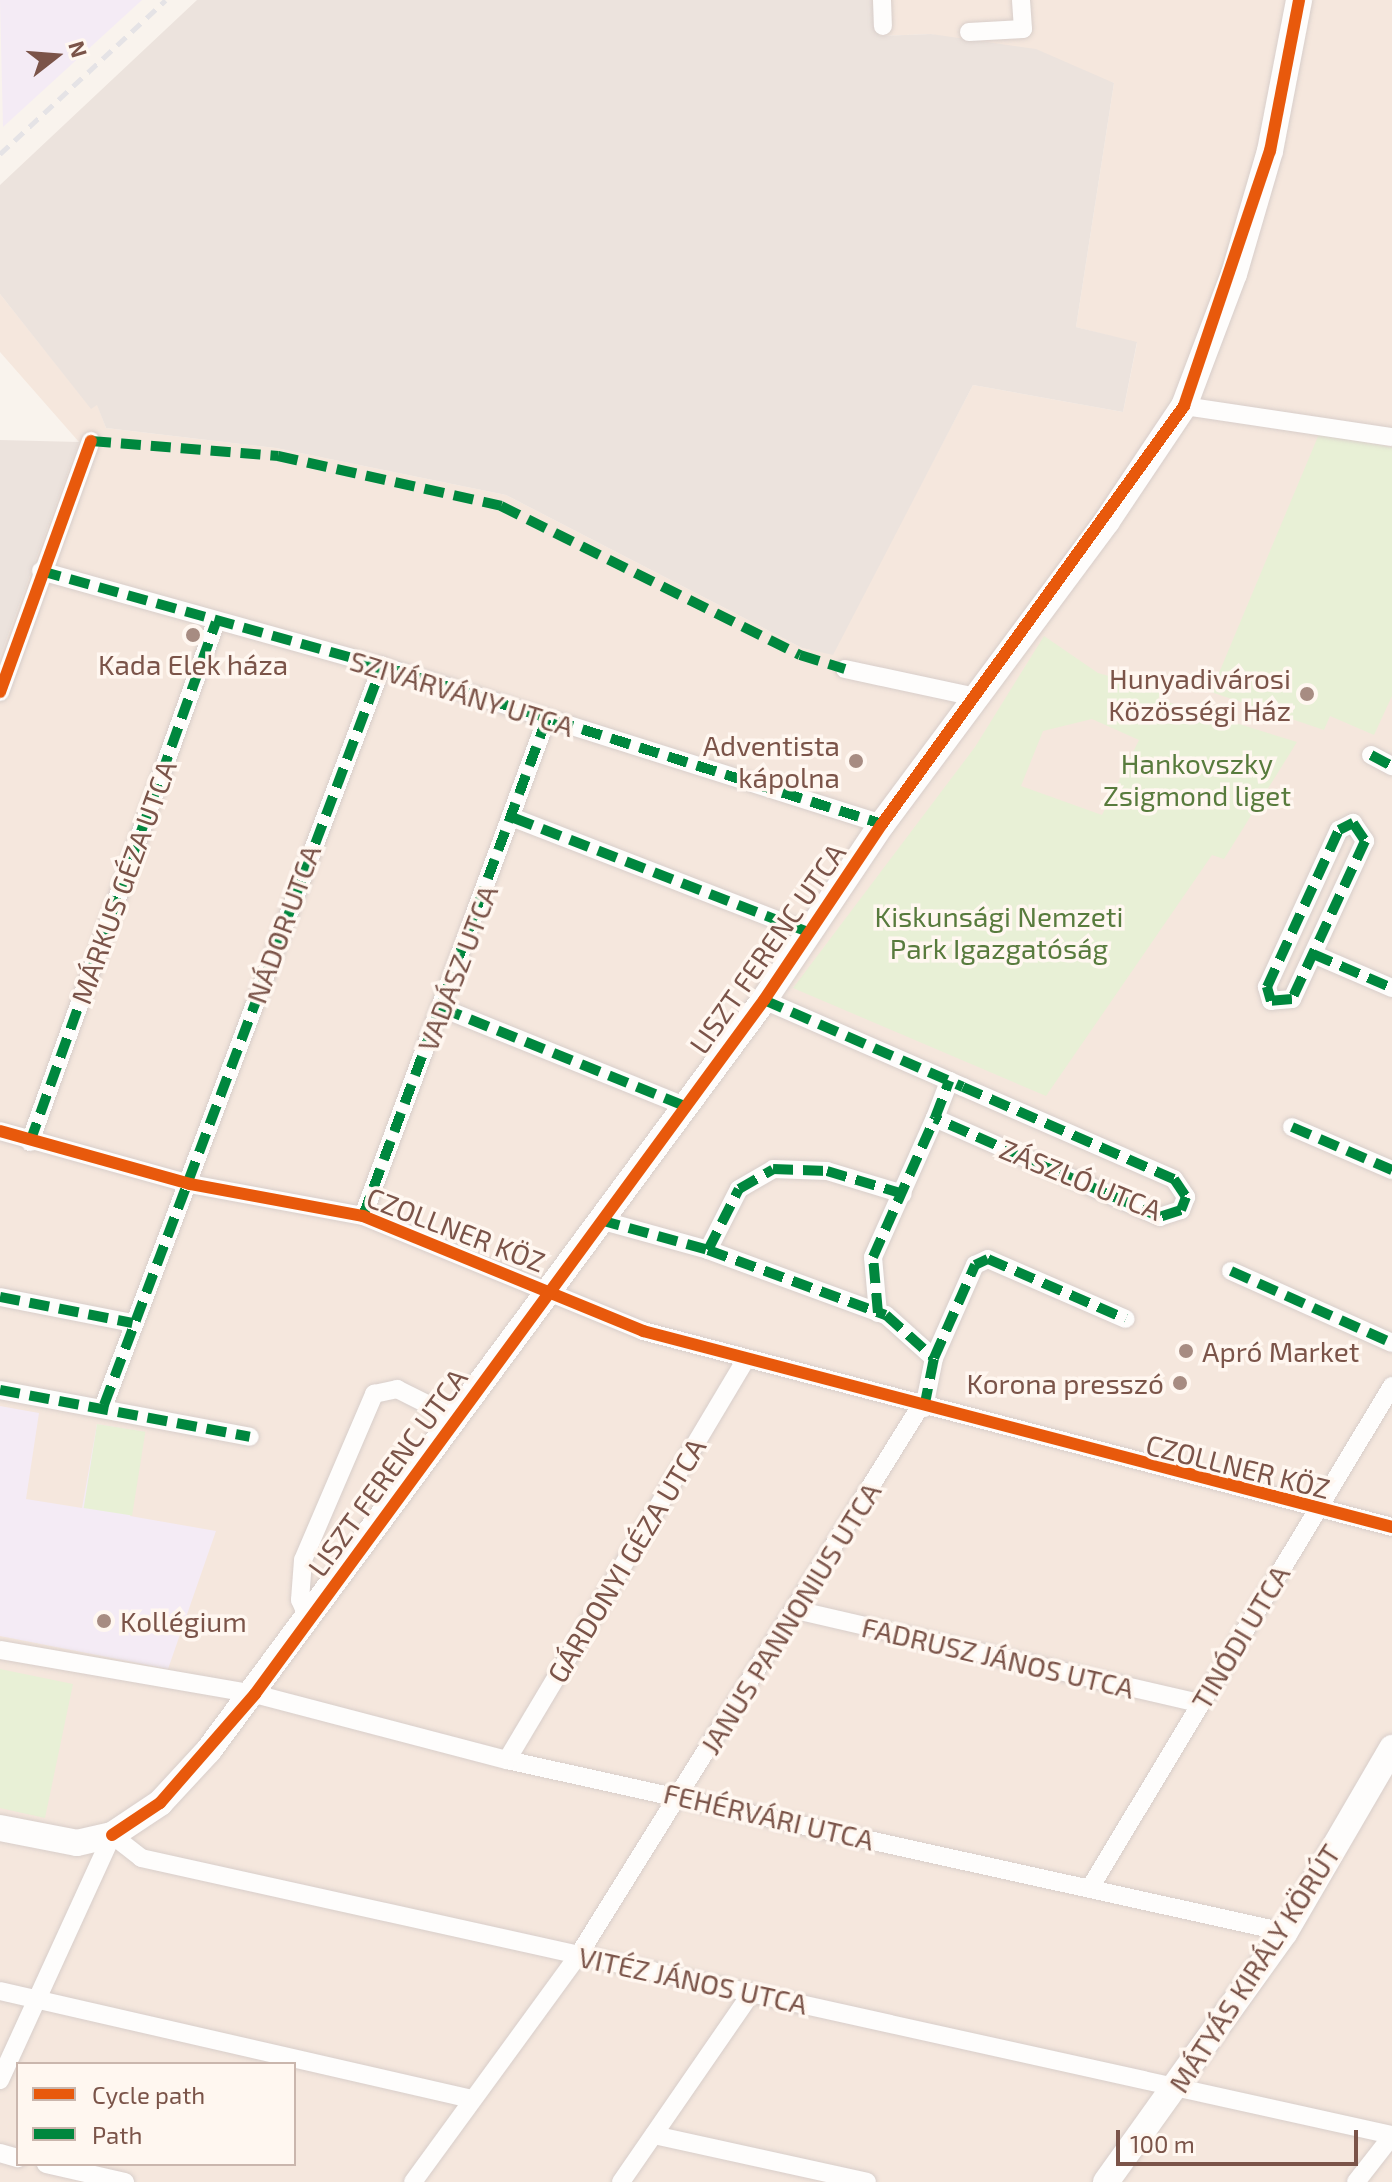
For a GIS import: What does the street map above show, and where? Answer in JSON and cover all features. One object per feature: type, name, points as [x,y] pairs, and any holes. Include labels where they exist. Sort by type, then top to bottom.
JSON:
[{"type":"street","points":[[882,0],[883,26]]},
{"type":"street","points":[[969,32],[1023,29],[1021,0]]},
{"type":"street","name":"LISZT FERENC UTCA","points":[[112,1835],[160,1803],[255,1694],[764,1000],[882,824],[1184,406],[1270,151],[1299,0]]},
{"type":"street","points":[[1184,406],[1392,437]]},
{"type":"street","points":[[0,692],[41,571],[91,441]]},
{"type":"street","name":"SZIVÁRVÁNY UTCA","points":[[41,571],[382,666],[882,824]]},
{"type":"street","name":"MÁRKUS GÉZA UTCA","points":[[30,1142],[216,622]]},
{"type":"street","name":"NÁDOR UTCA","points":[[104,1405],[132,1323],[190,1184],[382,666]]},
{"type":"street","points":[[845,669],[976,697]]},
{"type":"street","name":"VADÁSZ UTCA","points":[[363,1216],[514,818],[547,718]]},
{"type":"street","points":[[1371,755],[1392,766]]},
{"type":"street","points":[[514,818],[808,932]]},
{"type":"street","points":[[1353,823],[1365,841],[1313,954],[1292,999],[1271,1001],[1267,987],[1339,830],[1353,823]]},
{"type":"street","points":[[1313,954],[1392,988]]},
{"type":"street","name":"ZÁSZLÓ UTCA","points":[[764,1000],[1174,1179],[1186,1197],[1181,1210],[1160,1217],[935,1118]]},
{"type":"street","points":[[442,1008],[685,1106]]},
{"type":"street","points":[[878,1313],[873,1257],[903,1194],[949,1081]]},
{"type":"street","points":[[1292,1127],[1392,1170]]},
{"type":"street","name":"CZOLLNER KÖZ","points":[[0,1131],[30,1142],[190,1184],[363,1216],[643,1331],[922,1408],[1121,1454],[1316,1511],[1392,1527]]},
{"type":"street","points":[[708,1250],[739,1189],[773,1169],[827,1171],[903,1194]]},
{"type":"street","points":[[600,1220],[708,1250],[878,1313],[913,1333],[934,1358]]},
{"type":"street","points":[[922,1408],[934,1358],[975,1265],[988,1259],[1126,1319]]},
{"type":"street","points":[[1231,1271],[1392,1343]]},
{"type":"street","points":[[0,1297],[132,1323]]},
{"type":"street","name":"GÁRDONYI GÉZA UTCA","points":[[507,1760],[745,1360]]},
{"type":"street","name":"TINÓDI UTCA","points":[[1090,1888],[1392,1386]]},
{"type":"street","name":"LISZT FERENC UTCA","points":[[309,1620],[300,1600],[303,1560],[374,1394],[397,1389],[455,1418]]},
{"type":"street","points":[[0,1390],[104,1405],[250,1437]]},
{"type":"street","name":"JANUS PANNONIUS UTCA","points":[[413,2182],[470,2099],[578,1956],[922,1408]]},
{"type":"street","name":"FADRUSZ JÁNOS UTCA","points":[[796,1610],[1200,1703]]},
{"type":"street","name":"FEHÉRVÁRI UTCA","points":[[0,1650],[255,1694],[507,1760],[1285,1932]]},
{"type":"street","name":"MÁTYÁS KIRÁLY KÖRÚT","points":[[1106,2182],[1180,2084],[1285,1932],[1392,1748]]},
{"type":"street","points":[[0,1828],[77,1843],[112,1835]]},
{"type":"street","points":[[0,2080],[112,1835]]},
{"type":"street","name":"VITÉZ JÁNOS UTCA","points":[[112,1835],[141,1858],[578,1956],[1180,2084],[1392,2135]]},
{"type":"street","points":[[0,1991],[470,2099]]},
{"type":"street","points":[[621,2182],[752,1992]]},
{"type":"street","points":[[654,2135],[867,2182]]},
{"type":"street","points":[[1356,2182],[1392,2135]]},
{"type":"street","points":[[55,2166],[125,2182]]},
{"type":"shaded area","points":[[0,0],[142,0],[3,127]]},
{"type":"shaded area","points":[[197,0],[877,0],[879,36],[931,34],[1036,49],[1114,83],[1076,327],[1137,342],[1123,412],[973,385],[833,655],[802,648],[506,495],[276,448],[106,428],[97,405],[91,409],[0,294],[0,185]]},
{"type":"shaded area","points":[[877,0],[1392,0],[1392,2182],[0,2182],[0,657],[79,442],[0,352],[0,294],[91,408],[97,404],[106,428],[276,448],[506,495],[802,648],[832,654],[973,385],[1123,412],[1137,343],[1076,327],[1114,83],[931,34],[879,36]]},
{"type":"shaded area","points":[[0,440],[79,442],[0,657]]},
{"type":"shaded area","points":[[0,1406],[39,1413],[26,1499],[82,1508],[97,1424],[145,1432],[130,1516],[216,1531],[168,1669],[0,1636]]},
{"type":"green space","points":[[1319,434],[1392,447],[1392,696],[1374,735],[1330,716],[1324,730],[1211,692]]},
{"type":"green space","name":"Kiskunsági Nemzeti Park Igazgatóság","points":[[1044,636],[1098,673],[1162,691],[1158,699],[1297,742],[1224,859],[1212,855],[1046,1096],[793,988],[975,747]],"holes":[[[1092,719],[1139,740],[1102,815],[1021,786],[1043,731]]]},
{"type":"green space","points":[[97,1424],[145,1432],[132,1516],[84,1508]]},
{"type":"green space","points":[[0,1669],[73,1684],[45,1818],[0,1808]]},
{"type":"railway","points":[[0,154],[166,0]]},
{"type":"marked path","points":[[91,441],[278,456],[501,506],[800,655],[845,669]]},
{"type":"marked path","points":[[41,571],[382,666],[882,824]]},
{"type":"marked path","points":[[30,1142],[216,622]]},
{"type":"marked path","points":[[104,1405],[382,666]]},
{"type":"marked path","points":[[363,1216],[547,718]]},
{"type":"marked path","points":[[1371,755],[1392,766]]},
{"type":"marked path","points":[[514,818],[808,932]]},
{"type":"marked path","points":[[1353,823],[1365,841],[1292,999],[1271,1001],[1267,987],[1339,830],[1353,823]]},
{"type":"marked path","points":[[1313,954],[1392,988]]},
{"type":"marked path","points":[[764,1000],[1174,1179],[1186,1197],[1181,1210],[1160,1217],[935,1118],[949,1081]]},
{"type":"marked path","points":[[442,1008],[685,1106]]},
{"type":"marked path","points":[[878,1313],[873,1257],[935,1118]]},
{"type":"marked path","points":[[1292,1127],[1392,1170]]},
{"type":"marked path","points":[[708,1250],[739,1189],[773,1169],[827,1171],[903,1194]]},
{"type":"marked path","points":[[600,1220],[708,1250],[886,1315],[934,1358]]},
{"type":"marked path","points":[[924,1408],[934,1358],[975,1265],[988,1259],[1126,1319]]},
{"type":"marked path","points":[[1231,1271],[1392,1343]]},
{"type":"marked path","points":[[0,1297],[132,1323]]},
{"type":"marked path","points":[[0,1390],[250,1437]]},
{"type":"cycle path","points":[[112,1835],[160,1803],[255,1694],[764,1000],[882,824],[1184,406],[1270,151],[1299,0]]},
{"type":"cycle path","points":[[0,692],[91,441]]},
{"type":"cycle path","points":[[0,1131],[190,1184],[363,1216],[643,1331],[1392,1527]]},
{"type":"place","name":"Kada Elek háza","points":[[193,635]]},
{"type":"place","name":"Hunyadivárosi Közösségi Ház","points":[[1307,694]]},
{"type":"place","name":"Adventista kápolna","points":[[856,761]]},
{"type":"place","name":"Apró Market","points":[[1186,1351]]},
{"type":"place","name":"Korona presszó","points":[[1180,1383]]},
{"type":"place","name":"Kollégium","points":[[104,1621]]},
{"type":"park label","name":"Hankovszky Zsigmond liget","points":[[1197,779]]}]
